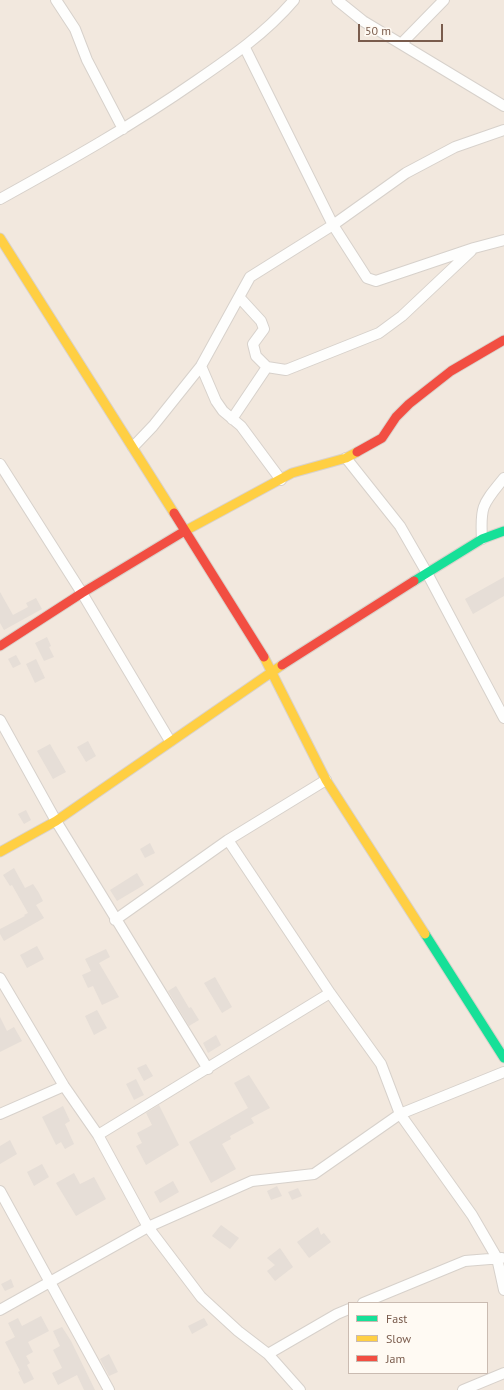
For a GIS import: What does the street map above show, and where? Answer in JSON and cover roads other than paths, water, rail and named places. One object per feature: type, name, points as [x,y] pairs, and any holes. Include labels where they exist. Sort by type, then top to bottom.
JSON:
[{"type":"street","points":[[56,0],[75,29],[87,60],[123,129]]},
{"type":"street","points":[[0,199],[123,129],[244,48],[270,26],[294,0]]},
{"type":"street","points":[[337,0],[363,21],[402,43],[504,106]]},
{"type":"street","points":[[402,43],[444,0]]},
{"type":"street","points":[[244,48],[333,225],[354,259],[371,280],[387,277],[474,248],[504,240]]},
{"type":"street","points":[[133,447],[154,426],[201,366],[250,277],[333,225],[406,173],[455,147],[504,130]]},
{"type":"street","points":[[0,238],[133,447],[272,672],[326,780],[504,1058]]},
{"type":"street","points":[[239,297],[261,321],[264,329],[253,344],[256,356],[267,367],[286,370],[379,333],[402,316],[474,248]]},
{"type":"street","points":[[0,646],[82,593],[185,531],[292,473],[346,458],[382,438],[396,417],[409,404],[451,371],[504,340]]},
{"type":"street","points":[[201,366],[216,400],[232,419],[241,426],[281,480]]},
{"type":"street","points":[[232,419],[267,367]]},
{"type":"street","points":[[346,458],[400,526],[427,573],[504,718]]},
{"type":"street","points":[[0,464],[82,593],[170,741]]},
{"type":"street","points":[[482,539],[480,515],[486,500],[504,478]]},
{"type":"street","points":[[0,852],[56,821],[308,647],[482,539],[504,531]]},
{"type":"street","points":[[0,720],[56,821],[115,920],[208,1069]]},
{"type":"street","points":[[115,920],[228,840],[326,780]]},
{"type":"street","points":[[228,840],[330,993],[380,1064],[400,1114],[472,1215],[500,1258],[504,1290]]},
{"type":"street","points":[[0,978],[64,1086],[98,1135],[148,1227],[201,1297],[238,1331],[268,1354],[300,1390]]},
{"type":"street","points":[[98,1135],[330,993]]},
{"type":"street","points":[[0,1310],[51,1283],[148,1227],[252,1181],[314,1174],[400,1114],[504,1072]]},
{"type":"street","points":[[0,1114],[64,1086]]},
{"type":"street","points":[[0,1192],[109,1390]]},
{"type":"street","points":[[365,1302],[465,1261],[500,1258]]},
{"type":"street","points":[[268,1354],[337,1314],[348,1309]]},
{"type":"street","points":[[463,1390],[504,1372]]}]
